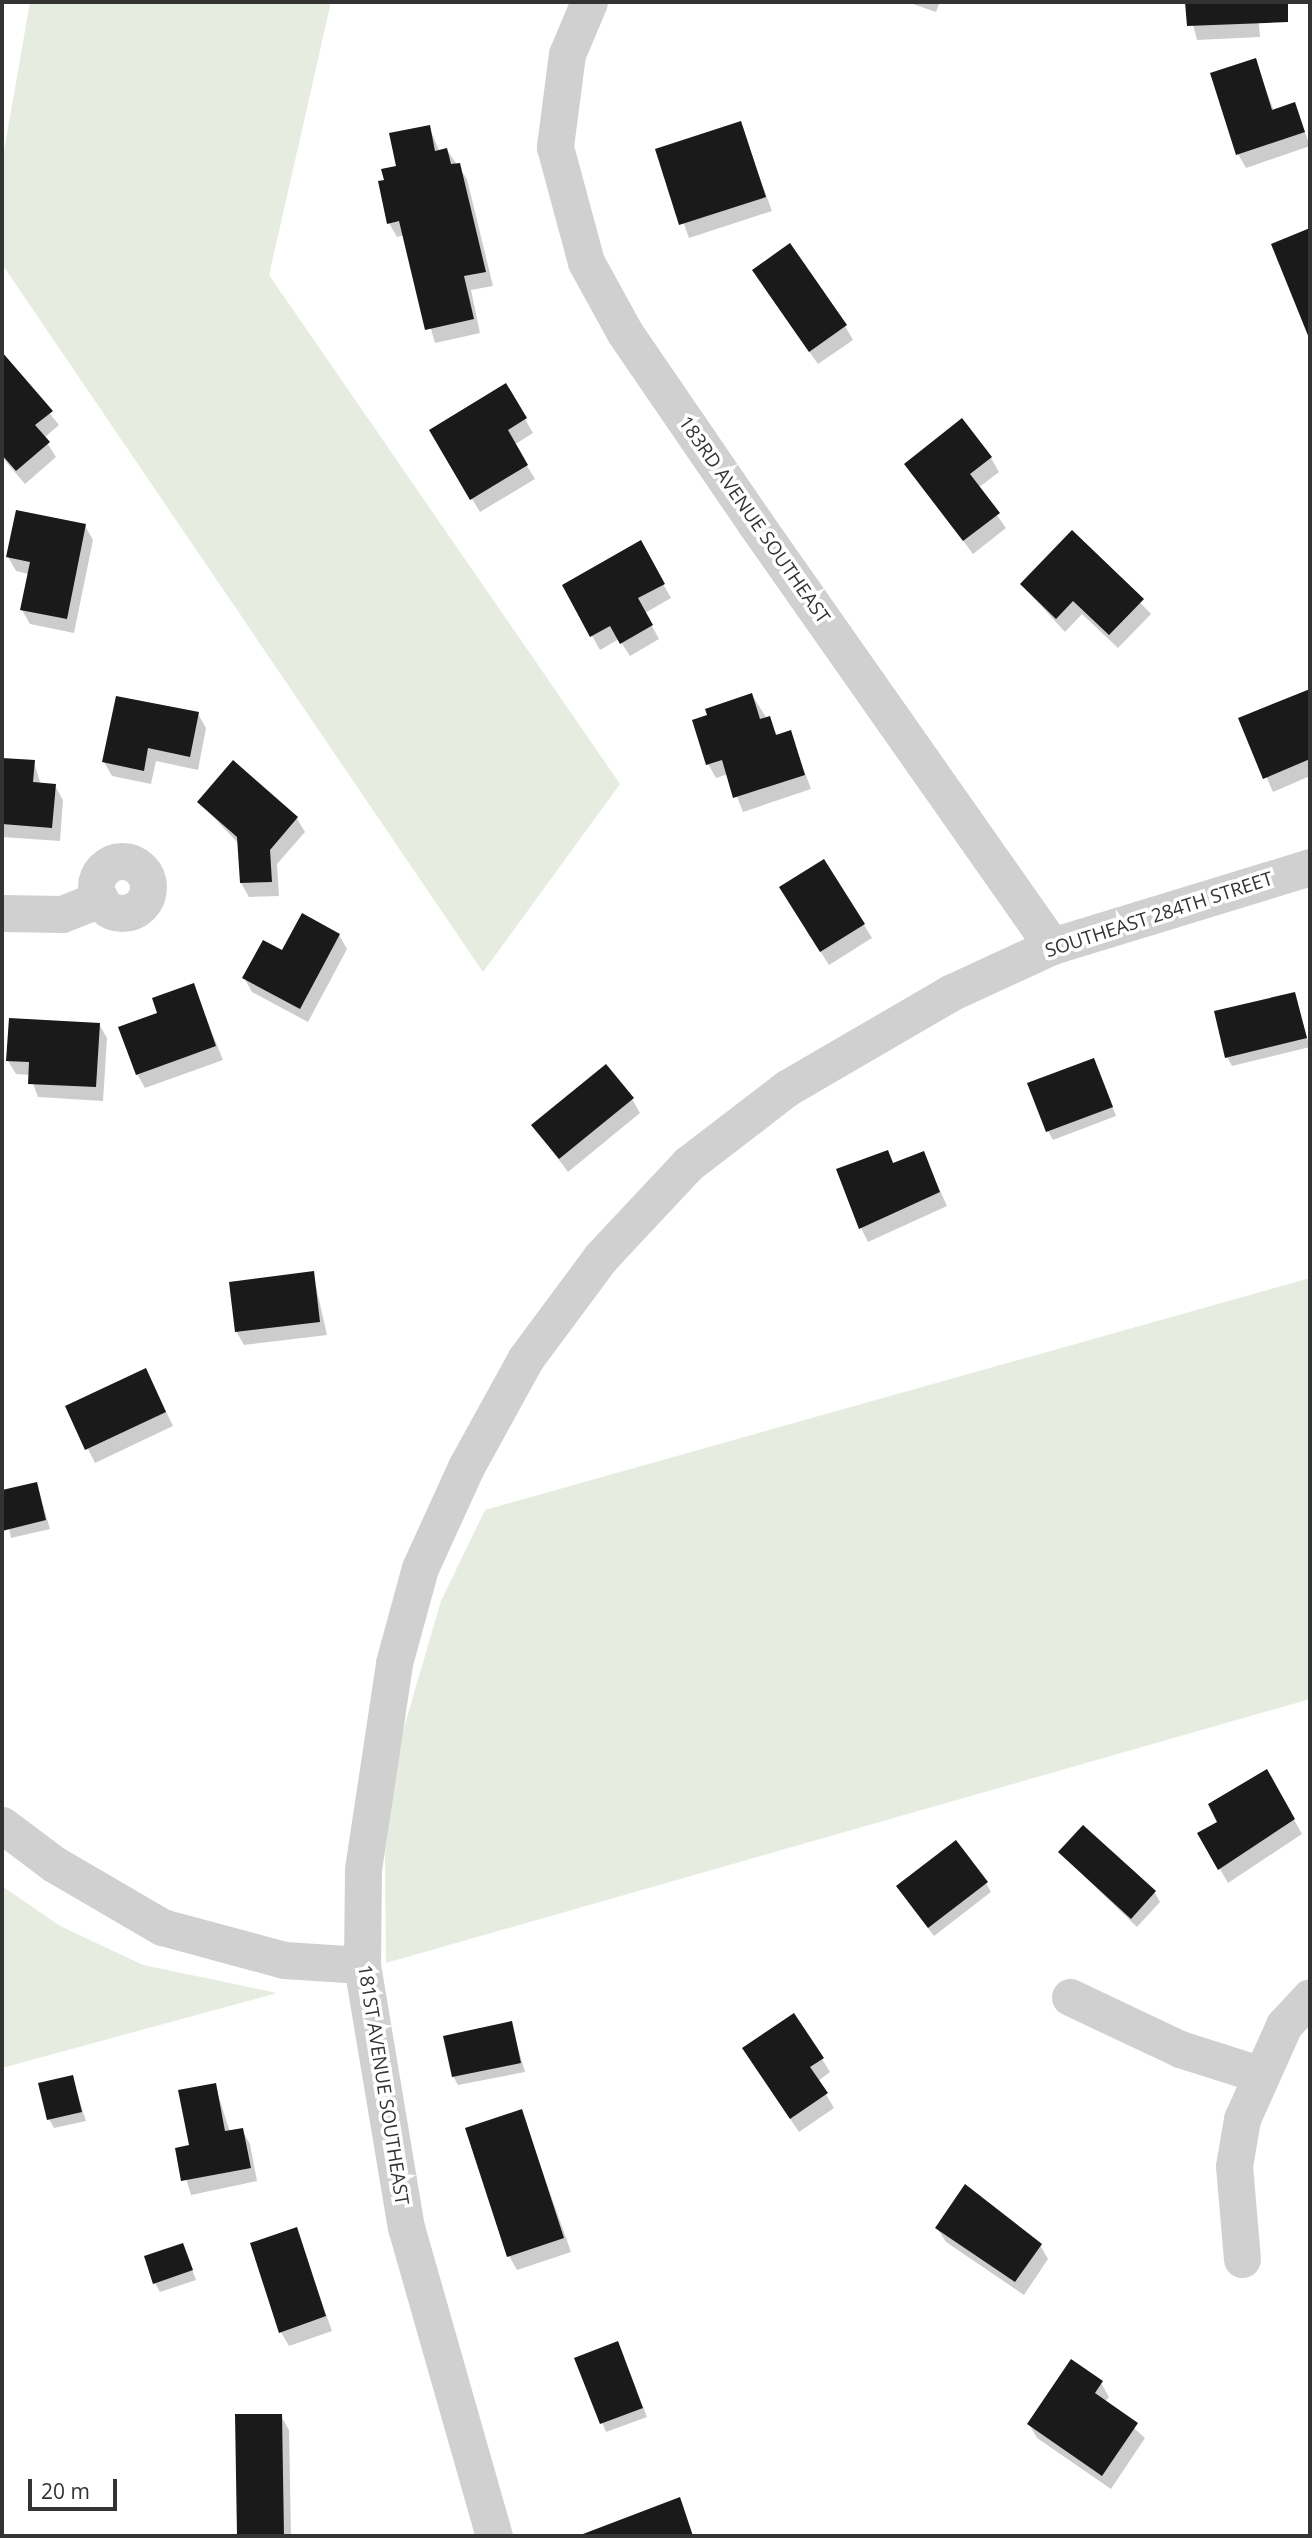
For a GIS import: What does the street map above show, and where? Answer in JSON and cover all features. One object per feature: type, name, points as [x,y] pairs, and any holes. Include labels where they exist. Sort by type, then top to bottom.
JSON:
[{"type":"street","name":"183RD AVENUE SOUTHEAST","points":[[589,2],[567,54],[555,147],[563,193],[592,272],[747,512],[1052,946]]},
{"type":"street","name":"SOUTHEAST 284TH STREET","points":[[688,1164],[787,1088],[950,993],[1052,946],[1310,867]]},
{"type":"street","points":[[2,913],[62,914],[100,899]]},
{"type":"street","name":"181ST AVENUE SOUTHEAST","points":[[494,2536],[406,2228],[362,1965],[375,1764],[420,1568],[466,1467],[526,1359],[601,1258],[688,1164]]},
{"type":"street","points":[[2,1825],[54,1864],[162,1927],[284,1960],[362,1965]]},
{"type":"street","points":[[1070,1997],[1180,2049],[1259,2074]]},
{"type":"street","points":[[1242,2259],[1234,2166],[1259,2074],[1284,2025],[1310,1997]]},
{"type":"shaded area","points":[[30,2],[331,2],[269,275],[620,784],[483,972],[2,264],[2,163]]},
{"type":"shaded area","points":[[1310,1278],[1310,1699],[386,1963],[385,1855],[398,1748],[441,1601],[485,1510]]},
{"type":"shaded area","points":[[2,1886],[60,1926],[143,1965],[277,1993],[2,2068]]},
{"type":"building","points":[[1185,2],[1288,2],[1288,22],[1187,26]]},
{"type":"building","points":[[1256,58],[1272,110],[1295,102],[1305,132],[1236,155],[1210,73]]},
{"type":"building","points":[[741,121],[766,197],[679,225],[655,149]]},
{"type":"building","points":[[430,125],[435,151],[447,148],[451,164],[460,163],[486,272],[464,276],[474,319],[425,330],[399,221],[387,224],[378,181],[384,180],[381,169],[396,166],[389,133]]},
{"type":"building","points":[[1310,228],[1310,338],[1309,338],[1271,244]]},
{"type":"building","points":[[790,243],[847,325],[809,352],[752,270]]},
{"type":"building","points":[[2,352],[53,411],[35,425],[50,442],[16,471],[2,455]]},
{"type":"building","points":[[506,383],[527,418],[508,430],[528,465],[470,500],[429,430]]},
{"type":"building","points":[[962,418],[992,457],[970,474],[1000,513],[963,541],[904,464]]},
{"type":"building","points":[[16,510],[86,524],[67,619],[20,610],[30,562],[6,557]]},
{"type":"building","points":[[1072,530],[1144,599],[1109,635],[1073,601],[1056,619],[1020,584]]},
{"type":"building","points":[[641,540],[665,584],[638,598],[653,625],[620,644],[610,626],[590,637],[562,585]]},
{"type":"building","points":[[1310,689],[1310,759],[1263,779],[1238,718]]},
{"type":"building","points":[[752,693],[760,719],[770,716],[776,735],[791,730],[805,775],[733,798],[722,760],[706,765],[692,720],[707,715],[705,709]]},
{"type":"building","points":[[116,696],[199,712],[190,757],[148,748],[144,771],[102,762]]},
{"type":"building","points":[[2,758],[35,760],[33,782],[56,784],[52,828],[2,824]]},
{"type":"building","points":[[233,760],[298,817],[270,850],[272,882],[240,883],[237,837],[197,802]]},
{"type":"building","points":[[824,859],[865,924],[820,952],[779,887]]},
{"type":"building","points":[[302,913],[340,934],[300,1009],[242,978],[263,940],[282,950]]},
{"type":"building","points":[[194,983],[216,1046],[136,1075],[118,1027],[157,1013],[152,998]]},
{"type":"building","points":[[1295,992],[1307,1038],[1225,1058],[1214,1011]]},
{"type":"building","points":[[9,1018],[100,1023],[96,1087],[28,1084],[29,1062],[6,1061]]},
{"type":"building","points":[[1094,1058],[1113,1107],[1046,1132],[1027,1083]]},
{"type":"building","points":[[606,1064],[634,1098],[559,1159],[531,1125]]},
{"type":"building","points":[[888,1150],[893,1163],[924,1151],[940,1192],[859,1229],[836,1169]]},
{"type":"building","points":[[314,1271],[320,1322],[235,1332],[229,1282]]},
{"type":"building","points":[[146,1368],[166,1412],[85,1450],[65,1406]]},
{"type":"building","points":[[37,1482],[46,1520],[2,1531],[2,1490]]},
{"type":"building","points":[[1267,1769],[1295,1819],[1218,1870],[1197,1833],[1217,1822],[1208,1804]]},
{"type":"building","points":[[1083,1825],[1156,1891],[1131,1919],[1058,1852]]},
{"type":"building","points":[[956,1840],[988,1882],[928,1928],[896,1886]]},
{"type":"building","points":[[794,2013],[824,2058],[810,2067],[828,2093],[790,2119],[742,2048]]},
{"type":"building","points":[[512,2021],[521,2063],[452,2077],[443,2036]]},
{"type":"building","points":[[73,2075],[82,2112],[47,2120],[38,2083]]},
{"type":"building","points":[[216,2083],[225,2131],[243,2128],[251,2168],[181,2181],[175,2148],[189,2145],[178,2090]]},
{"type":"building","points":[[522,2109],[564,2238],[507,2257],[465,2128]]},
{"type":"building","points":[[965,2184],[1042,2244],[1015,2282],[935,2228]]},
{"type":"building","points":[[297,2227],[326,2316],[279,2333],[250,2243]]},
{"type":"building","points":[[183,2243],[193,2270],[153,2284],[144,2256]]},
{"type":"building","points":[[618,2341],[643,2408],[600,2424],[574,2358]]},
{"type":"building","points":[[1071,2359],[1103,2381],[1095,2393],[1138,2423],[1102,2476],[1027,2424]]},
{"type":"building","points":[[235,2414],[282,2414],[284,2536],[237,2536]]},
{"type":"building","points":[[680,2497],[693,2536],[583,2536],[583,2534]]}]
